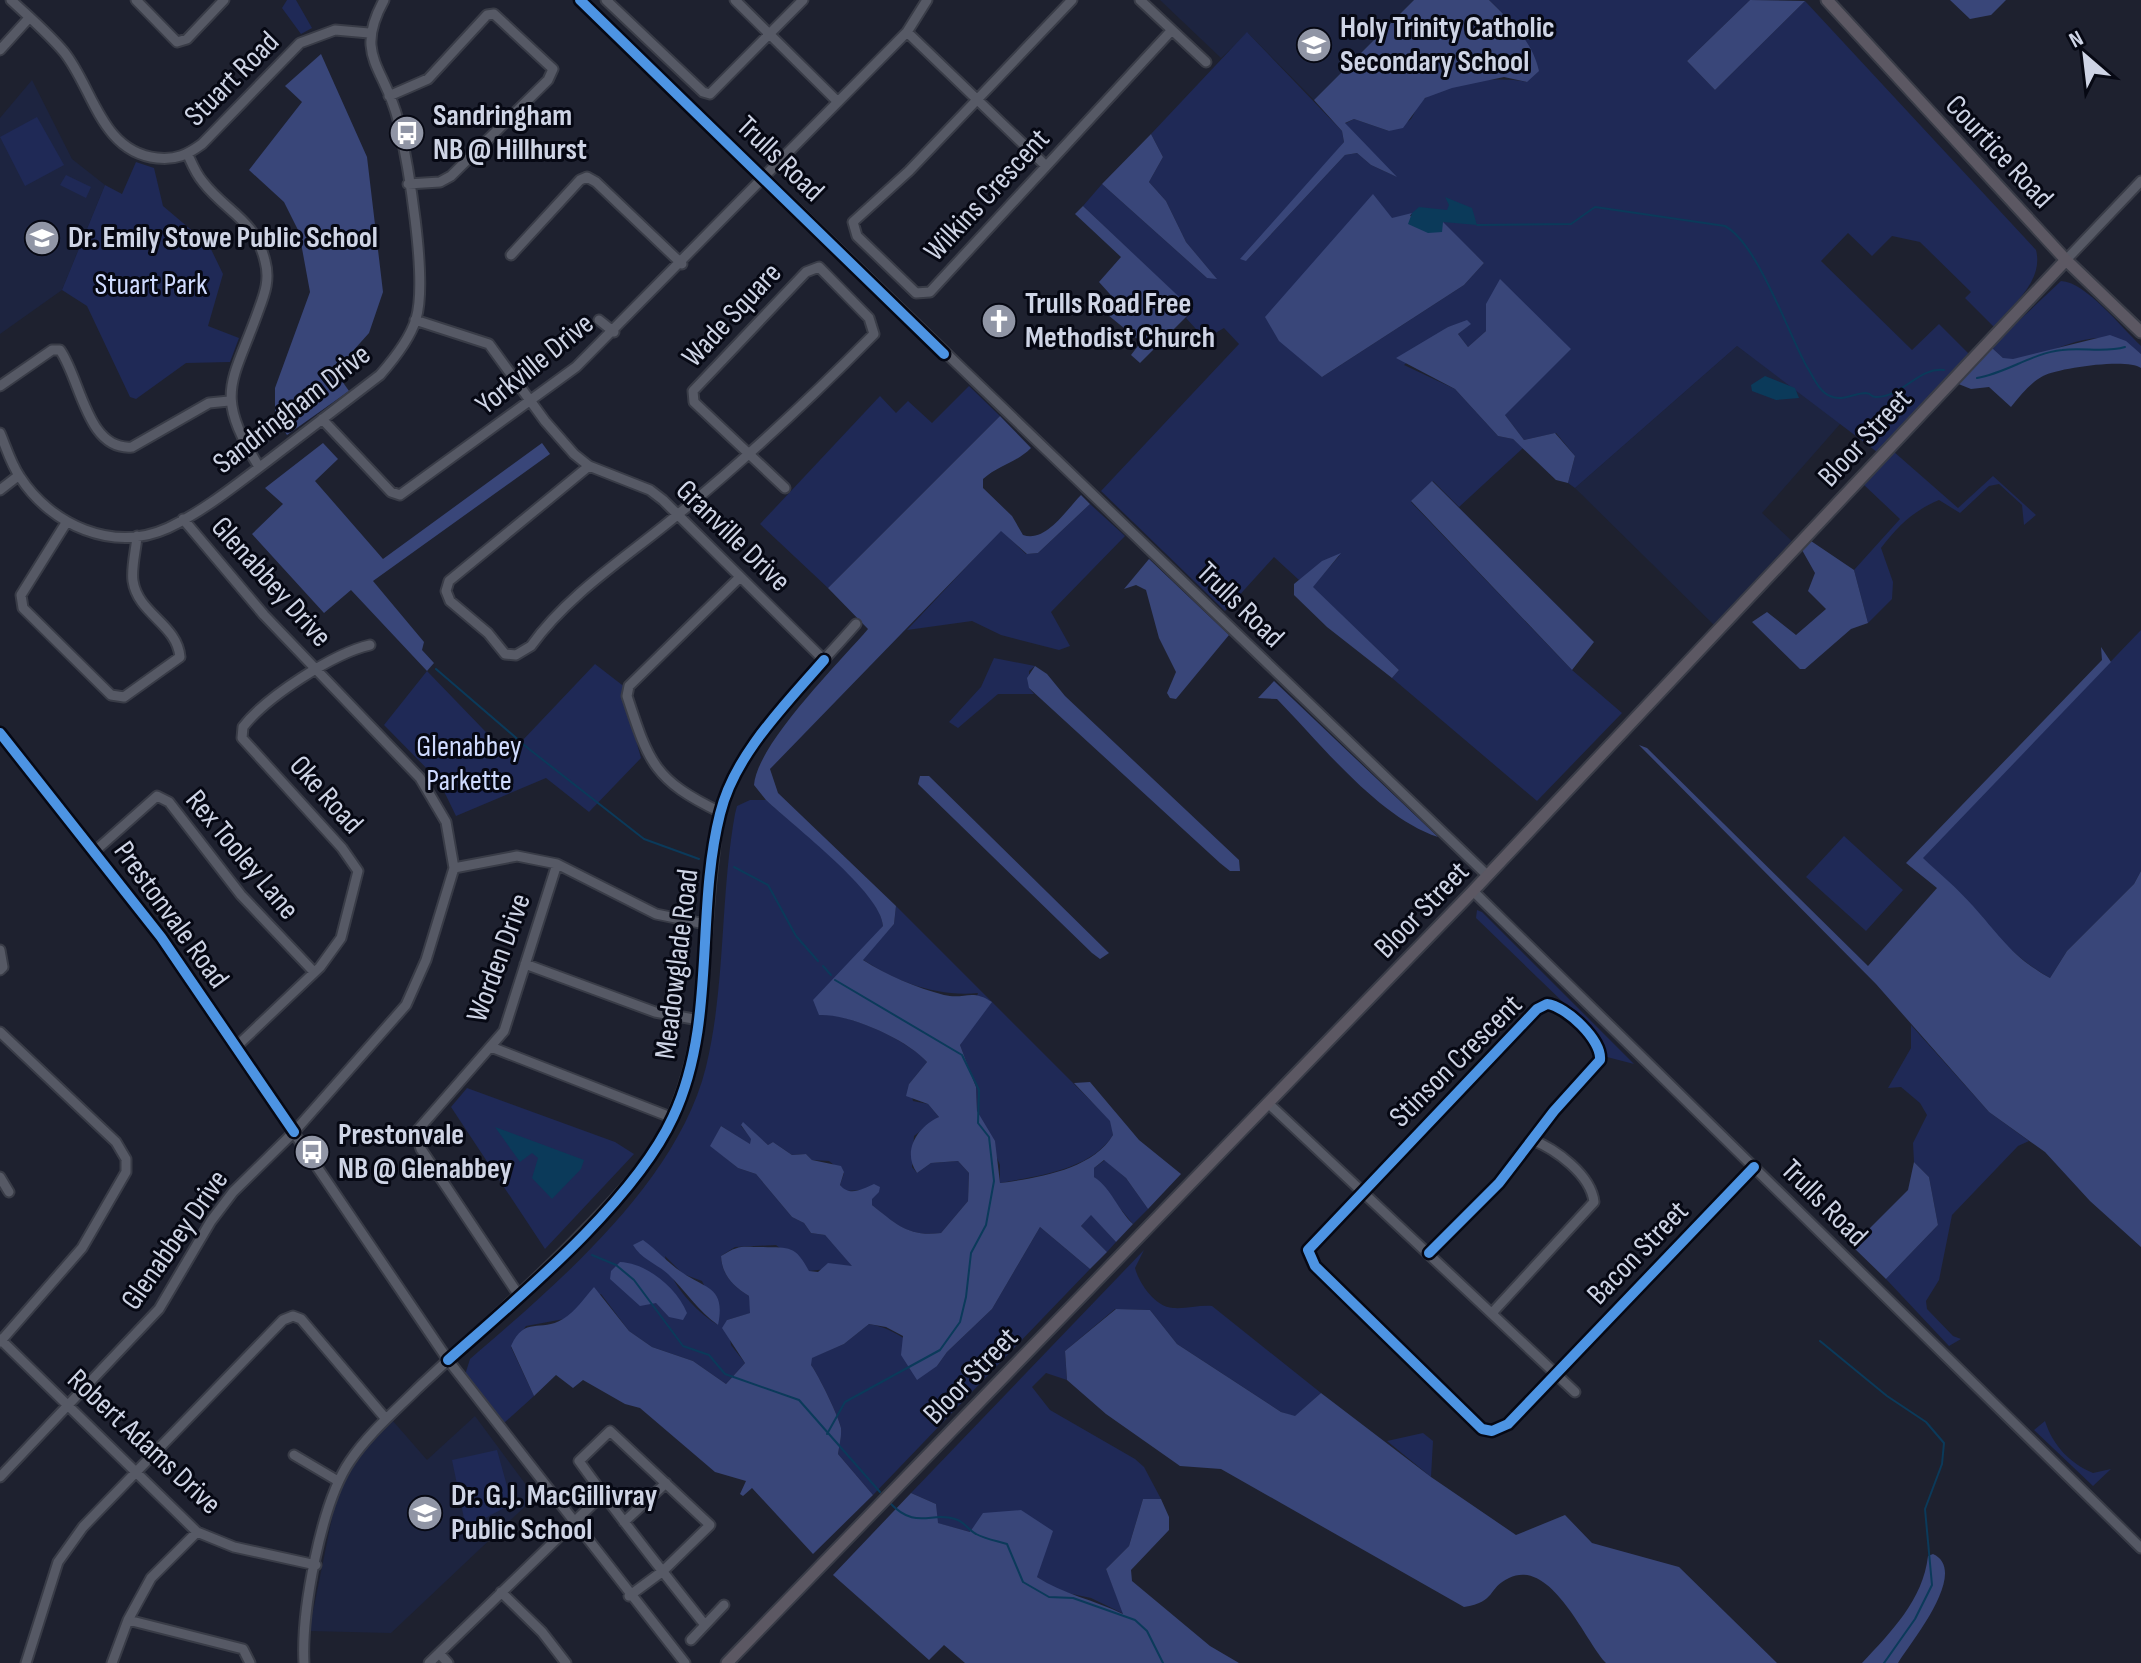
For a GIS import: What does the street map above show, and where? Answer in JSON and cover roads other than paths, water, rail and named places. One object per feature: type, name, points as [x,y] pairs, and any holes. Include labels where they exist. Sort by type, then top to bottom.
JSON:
[{"type":"main road","name":"Courtice Road","points":[[1827,0],[2066,260],[2141,332]]},
{"type":"main road","name":"Bloor Street","points":[[727,1663],[1488,876],[2066,260]]},
{"type":"street","name":"Stuart Road","points":[[11,0],[64,52],[114,137],[148,156],[188,155],[219,128],[266,74],[300,43],[335,30],[369,33]]},
{"type":"street","points":[[136,0],[177,42],[187,39],[224,0]]},
{"type":"street","points":[[369,33],[384,0]]},
{"type":"street","name":"Trulls Road","points":[[580,0],[1488,876]]},
{"type":"street","points":[[606,0],[703,92],[710,94],[803,0]]},
{"type":"street","points":[[735,0],[838,102]]},
{"type":"street","name":"Yorkville Drive","points":[[322,419],[391,492],[400,495],[530,402],[614,332],[907,32],[927,0]]},
{"type":"street","name":"Wilkins Crescent","points":[[1072,0],[853,222],[857,236],[916,293],[930,292],[1171,31]]},
{"type":"street","points":[[1140,0],[1206,62]]},
{"type":"street","points":[[389,96],[428,79],[487,15],[494,14],[553,69],[548,80],[451,176],[440,182],[408,184]]},
{"type":"street","points":[[0,50],[29,18]]},
{"type":"street","points":[[907,32],[1046,166]]},
{"type":"street","name":"Sandringham Drive","points":[[0,433],[18,476],[34,496],[66,523],[100,535],[137,536],[166,529],[183,519],[259,467],[387,367],[415,320],[420,295],[419,262],[397,118],[370,47],[369,33]]},
{"type":"street","points":[[188,155],[203,183],[242,216],[265,261],[267,288],[232,379],[229,401],[238,434],[259,467]]},
{"type":"street","points":[[511,255],[580,180],[587,177],[682,264]]},
{"type":"street","name":"Bloor Street","points":[[2066,260],[2141,181]]},
{"type":"street","name":"Wade Square","points":[[589,466],[449,581],[446,591],[450,601],[488,633],[505,654],[516,655],[531,646],[540,633],[609,569],[677,516],[800,410],[874,334],[869,318],[819,267],[806,272],[693,391],[694,402],[747,454]]},
{"type":"street","name":"Granville Drive","points":[[415,320],[489,344],[530,402],[574,454],[589,466],[650,490],[824,660]]},
{"type":"street","points":[[599,320],[614,332]]},
{"type":"street","points":[[0,386],[52,350],[60,350],[95,425],[106,442],[118,448],[132,447],[209,403],[229,401]]},
{"type":"street","points":[[747,454],[785,488]]},
{"type":"street","points":[[0,490],[18,476]]},
{"type":"street","name":"Glenabbey Drive","points":[[0,1477],[159,1309],[211,1221],[233,1192],[294,1132],[406,1005],[426,960],[454,868],[446,822],[420,778],[264,615],[183,519]]},
{"type":"street","points":[[66,523],[21,595],[23,608],[111,695],[124,697],[180,657],[179,643],[142,603],[133,582],[137,536]]},
{"type":"street","points":[[720,812],[687,796],[660,775],[645,751],[627,696],[629,686],[740,577]]},
{"type":"street","name":"Meadowglade Road","points":[[304,1663],[305,1628],[321,1532],[338,1481],[350,1460],[386,1419],[520,1297],[624,1190],[673,1118],[693,1056],[699,1020],[705,924],[720,812],[755,744],[856,624]]},
{"type":"street","points":[[315,668],[348,650],[370,645]]},
{"type":"street","name":"Oke Road","points":[[237,1046],[314,972],[341,938],[358,871],[242,738],[243,727],[249,719],[315,668]]},
{"type":"street","name":"Prestonvale Road","points":[[0,733],[95,851],[237,1046],[448,1360],[629,1596],[685,1663]]},
{"type":"street","name":"Rex Tooley Lane","points":[[95,851],[157,796],[169,802],[241,895],[314,972]]},
{"type":"street","points":[[454,868],[517,856],[557,864],[656,914],[705,924]]},
{"type":"street","name":"Worden Drive","points":[[520,1297],[421,1149],[416,1132],[504,1031],[557,864]]},
{"type":"street","name":"Trulls Road","points":[[1473,891],[2141,1548]]},
{"type":"street","points":[[0,950],[3,967],[0,970]]},
{"type":"street","points":[[525,964],[655,1012],[699,1020]]},
{"type":"street","name":"Stinson Crescent","points":[[1362,1190],[1537,1009],[1555,1005],[1597,1043],[1600,1060],[1499,1183],[1429,1253]]},
{"type":"street","points":[[0,1032],[116,1142],[126,1159],[126,1172],[82,1248],[1,1341]]},
{"type":"street","points":[[491,1047],[673,1118]]},
{"type":"street","points":[[1268,1103],[1575,1392]]},
{"type":"street","points":[[1492,1313],[1594,1202],[1588,1183],[1555,1152],[1532,1140]]},
{"type":"street","name":"Bacon Street","points":[[1362,1190],[1313,1242],[1310,1258],[1482,1429],[1500,1429],[1754,1167]]},
{"type":"street","points":[[0,1177],[9,1192]]},
{"type":"street","points":[[26,1663],[58,1562],[83,1527],[283,1320],[293,1316],[301,1319],[386,1419]]},
{"type":"street","name":"Robert Adams Drive","points":[[1,1341],[197,1532],[234,1547],[316,1565]]},
{"type":"street","points":[[629,1596],[663,1571],[710,1525],[610,1431],[579,1461],[624,1522],[663,1571],[705,1625]]},
{"type":"street","points":[[294,1455],[338,1481]]},
{"type":"street","points":[[624,1522],[666,1483]]},
{"type":"street","points":[[429,1663],[603,1494]]},
{"type":"street","points":[[112,1663],[128,1620],[151,1578],[197,1532]]},
{"type":"street","points":[[501,1592],[542,1632],[566,1663]]},
{"type":"street","points":[[691,1640],[724,1605]]},
{"type":"street","points":[[128,1620],[243,1649],[250,1663]]},
{"type":"street","points":[[439,1653],[448,1663]]},
{"type":"waterway","points":[[1477,225],[1571,224],[1595,207],[1725,226],[1737,236],[1760,269],[1807,367],[1826,394],[1834,398],[1866,393],[1875,397],[1886,395],[1927,373],[1944,370]]},
{"type":"waterway","points":[[1977,378],[2051,352],[2125,347]]},
{"type":"waterway","points":[[436,669],[529,749],[644,839],[699,859]]},
{"type":"waterway","points":[[734,867],[768,885],[796,936],[818,961]]},
{"type":"waterway","points":[[823,966],[831,975]]},
{"type":"waterway","points":[[827,1434],[845,1402],[940,1350],[960,1322],[971,1253],[986,1225],[994,1181],[989,1137],[978,1123],[979,1090],[962,1055],[835,980]]},
{"type":"waterway","points":[[592,1255],[616,1265],[634,1280],[683,1346],[709,1355],[725,1374],[799,1400],[880,1492]]},
{"type":"waterway","points":[[1820,1341],[1887,1396],[1926,1422],[1944,1443],[1942,1464],[1925,1509],[1932,1585],[1915,1619],[1884,1663]]},
{"type":"waterway","points":[[889,1502],[907,1516],[955,1519],[980,1536],[1007,1544],[1023,1582],[1049,1597],[1073,1598],[1135,1620],[1147,1631],[1163,1663]]},
{"type":"place","name":"Holy Trinity Catholic Secondary School","points":[[1314,45]]},
{"type":"place","name":"Sandringham NB @ Hillhurst","points":[[407,133]]},
{"type":"place","name":"Dr. Emily Stowe Public School","points":[[42,238]]},
{"type":"place","name":"Trulls Road Free Methodist Church","points":[[999,321]]},
{"type":"place","name":"Prestonvale NB @ Glenabbey","points":[[312,1152]]},
{"type":"place","name":"Dr. G.J. MacGillivray Public School","points":[[425,1513]]},
{"type":"park label","name":"Stuart Park","points":[[151,285]]},
{"type":"park label","name":"Glenabbey Parkette","points":[[469,764]]}]
